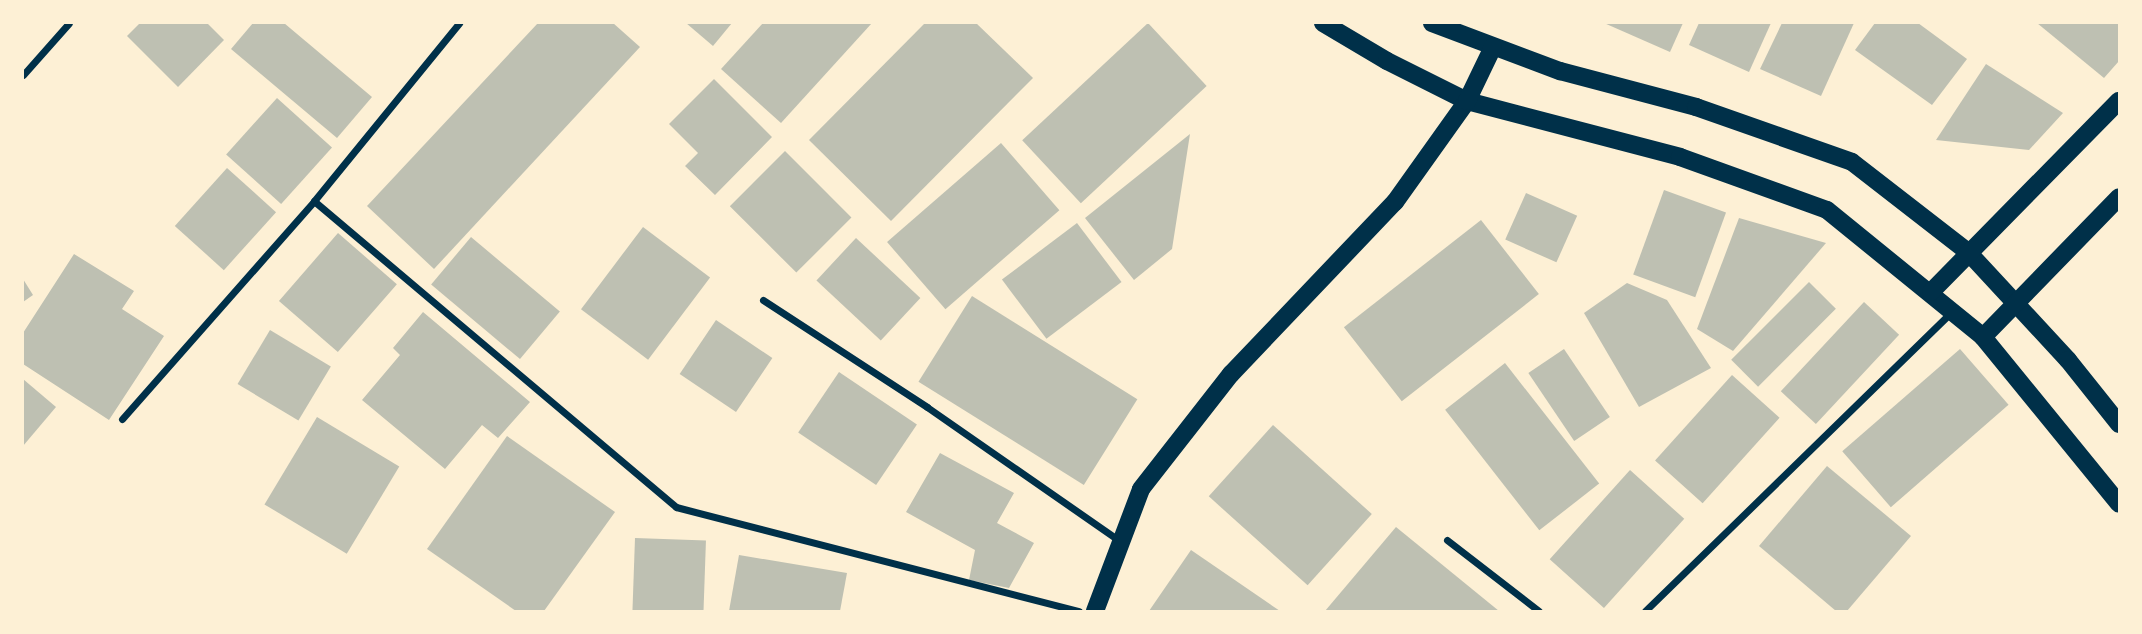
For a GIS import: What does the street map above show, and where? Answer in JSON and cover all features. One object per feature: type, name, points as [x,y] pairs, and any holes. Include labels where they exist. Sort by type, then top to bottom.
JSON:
[{"type":"main road","points":[[1323,23],[1387,61],[1468,101],[1680,157],[1827,210],[1983,337],[2119,504]]},
{"type":"main road","points":[[1432,23],[1560,71],[1696,107],[1852,162],[1968,252],[2018,304],[2119,424]]},
{"type":"main road","points":[[1095,611],[1141,489],[1223,385],[1395,202],[1468,101],[1493,47]]},
{"type":"main road","points":[[1931,292],[2119,101]]},
{"type":"main road","points":[[1983,337],[2018,304],[2119,197]]},
{"type":"street","points":[[23,75],[69,23]]},
{"type":"street","points":[[122,419],[314,201],[459,23]]},
{"type":"street","points":[[314,201],[676,507],[1079,611]]},
{"type":"street","points":[[763,300],[927,407],[1121,541]]},
{"type":"street","points":[[1645,611],[1952,310]]},
{"type":"street","points":[[1447,541],[1538,611]]},
{"type":"building","points":[[140,23],[207,23],[224,40],[178,87],[127,36]]},
{"type":"building","points":[[253,23],[284,23],[372,97],[337,138],[231,49]]},
{"type":"building","points":[[538,23],[613,23],[640,47],[434,269],[367,206]]},
{"type":"building","points":[[686,23],[732,23],[713,46]]},
{"type":"building","points":[[763,23],[872,23],[781,123],[721,69]]},
{"type":"building","points":[[925,23],[976,23],[1033,78],[891,221],[809,140]]},
{"type":"building","points":[[1148,23],[1207,86],[1081,203],[1022,140]]},
{"type":"building","points":[[1604,23],[1683,23],[1670,52]]},
{"type":"building","points":[[1699,23],[1771,23],[1749,72],[1689,45]]},
{"type":"building","points":[[1782,23],[1854,23],[1821,96],[1760,69]]},
{"type":"building","points":[[1875,23],[1918,23],[1967,59],[1932,105],[1855,50]]},
{"type":"building","points":[[2037,23],[2119,23],[2119,61],[2104,78]]},
{"type":"building","points":[[1986,64],[2063,113],[2029,150],[1936,140]]},
{"type":"building","points":[[714,79],[772,137],[715,195],[685,166],[698,153],[669,124]]},
{"type":"building","points":[[277,98],[332,148],[281,204],[226,154]]},
{"type":"building","points":[[1190,134],[1172,249],[1134,280],[1085,218]]},
{"type":"building","points":[[1001,143],[1059,210],[945,309],[887,242]]},
{"type":"building","points":[[785,151],[851,217],[796,273],[730,206]]},
{"type":"building","points":[[227,168],[276,212],[224,270],[175,226]]},
{"type":"building","points":[[1664,190],[1726,213],[1695,297],[1633,275]]},
{"type":"building","points":[[1526,193],[1577,216],[1556,262],[1505,240]]},
{"type":"building","points":[[1739,218],[1826,243],[1733,351],[1697,329]]},
{"type":"building","points":[[1481,220],[1539,294],[1402,401],[1344,327]]},
{"type":"building","points":[[1077,223],[1122,282],[1046,339],[1002,280]]},
{"type":"building","points":[[643,227],[710,278],[648,360],[581,309]]},
{"type":"building","points":[[338,233],[397,284],[338,352],[279,301]]},
{"type":"building","points":[[471,237],[560,312],[520,359],[431,284]]},
{"type":"building","points":[[856,238],[920,298],[881,340],[816,280]]},
{"type":"building","points":[[74,254],[134,291],[122,309],[164,336],[109,420],[23,364],[23,333]]},
{"type":"building","points":[[23,279],[33,295],[23,302]]},
{"type":"building","points":[[1809,282],[1836,309],[1758,387],[1731,360]]},
{"type":"building","points":[[1627,283],[1667,300],[1711,368],[1639,407],[1584,313]]},
{"type":"building","points":[[972,296],[1137,399],[1084,485],[918,382]]},
{"type":"building","points":[[1864,302],[1899,335],[1816,424],[1781,391]]},
{"type":"building","points":[[423,312],[530,402],[498,438],[482,425],[445,469],[362,400],[400,355],[393,348]]},
{"type":"building","points":[[716,320],[772,358],[736,412],[680,374]]},
{"type":"building","points":[[270,330],[331,367],[298,421],[238,384]]},
{"type":"building","points":[[1564,349],[1610,417],[1574,441],[1528,373]]},
{"type":"building","points":[[1960,349],[2009,405],[1891,507],[1842,451]]},
{"type":"building","points":[[1505,363],[1599,484],[1539,530],[1445,410]]},
{"type":"building","points":[[839,372],[917,425],[876,485],[798,433]]},
{"type":"building","points":[[1732,375],[1780,418],[1703,503],[1655,460]]},
{"type":"building","points":[[23,379],[56,407],[23,446]]},
{"type":"building","points":[[317,417],[399,466],[347,554],[264,504]]},
{"type":"building","points":[[1273,425],[1372,514],[1308,585],[1209,496]]},
{"type":"building","points":[[507,436],[615,512],[544,611],[516,611],[427,549]]},
{"type":"building","points":[[940,453],[1014,493],[997,523],[1034,543],[1009,588],[969,580],[975,550],[906,512]]},
{"type":"building","points":[[1827,466],[1911,536],[1847,611],[1836,611],[1759,546]]},
{"type":"building","points":[[1630,470],[1684,519],[1604,608],[1550,559]]},
{"type":"building","points":[[1396,527],[1499,611],[1325,611]]},
{"type":"building","points":[[635,538],[706,540],[703,611],[632,611]]},
{"type":"building","points":[[1191,550],[1280,611],[1149,611]]},
{"type":"building","points":[[739,555],[847,573],[840,611],[729,611]]}]
